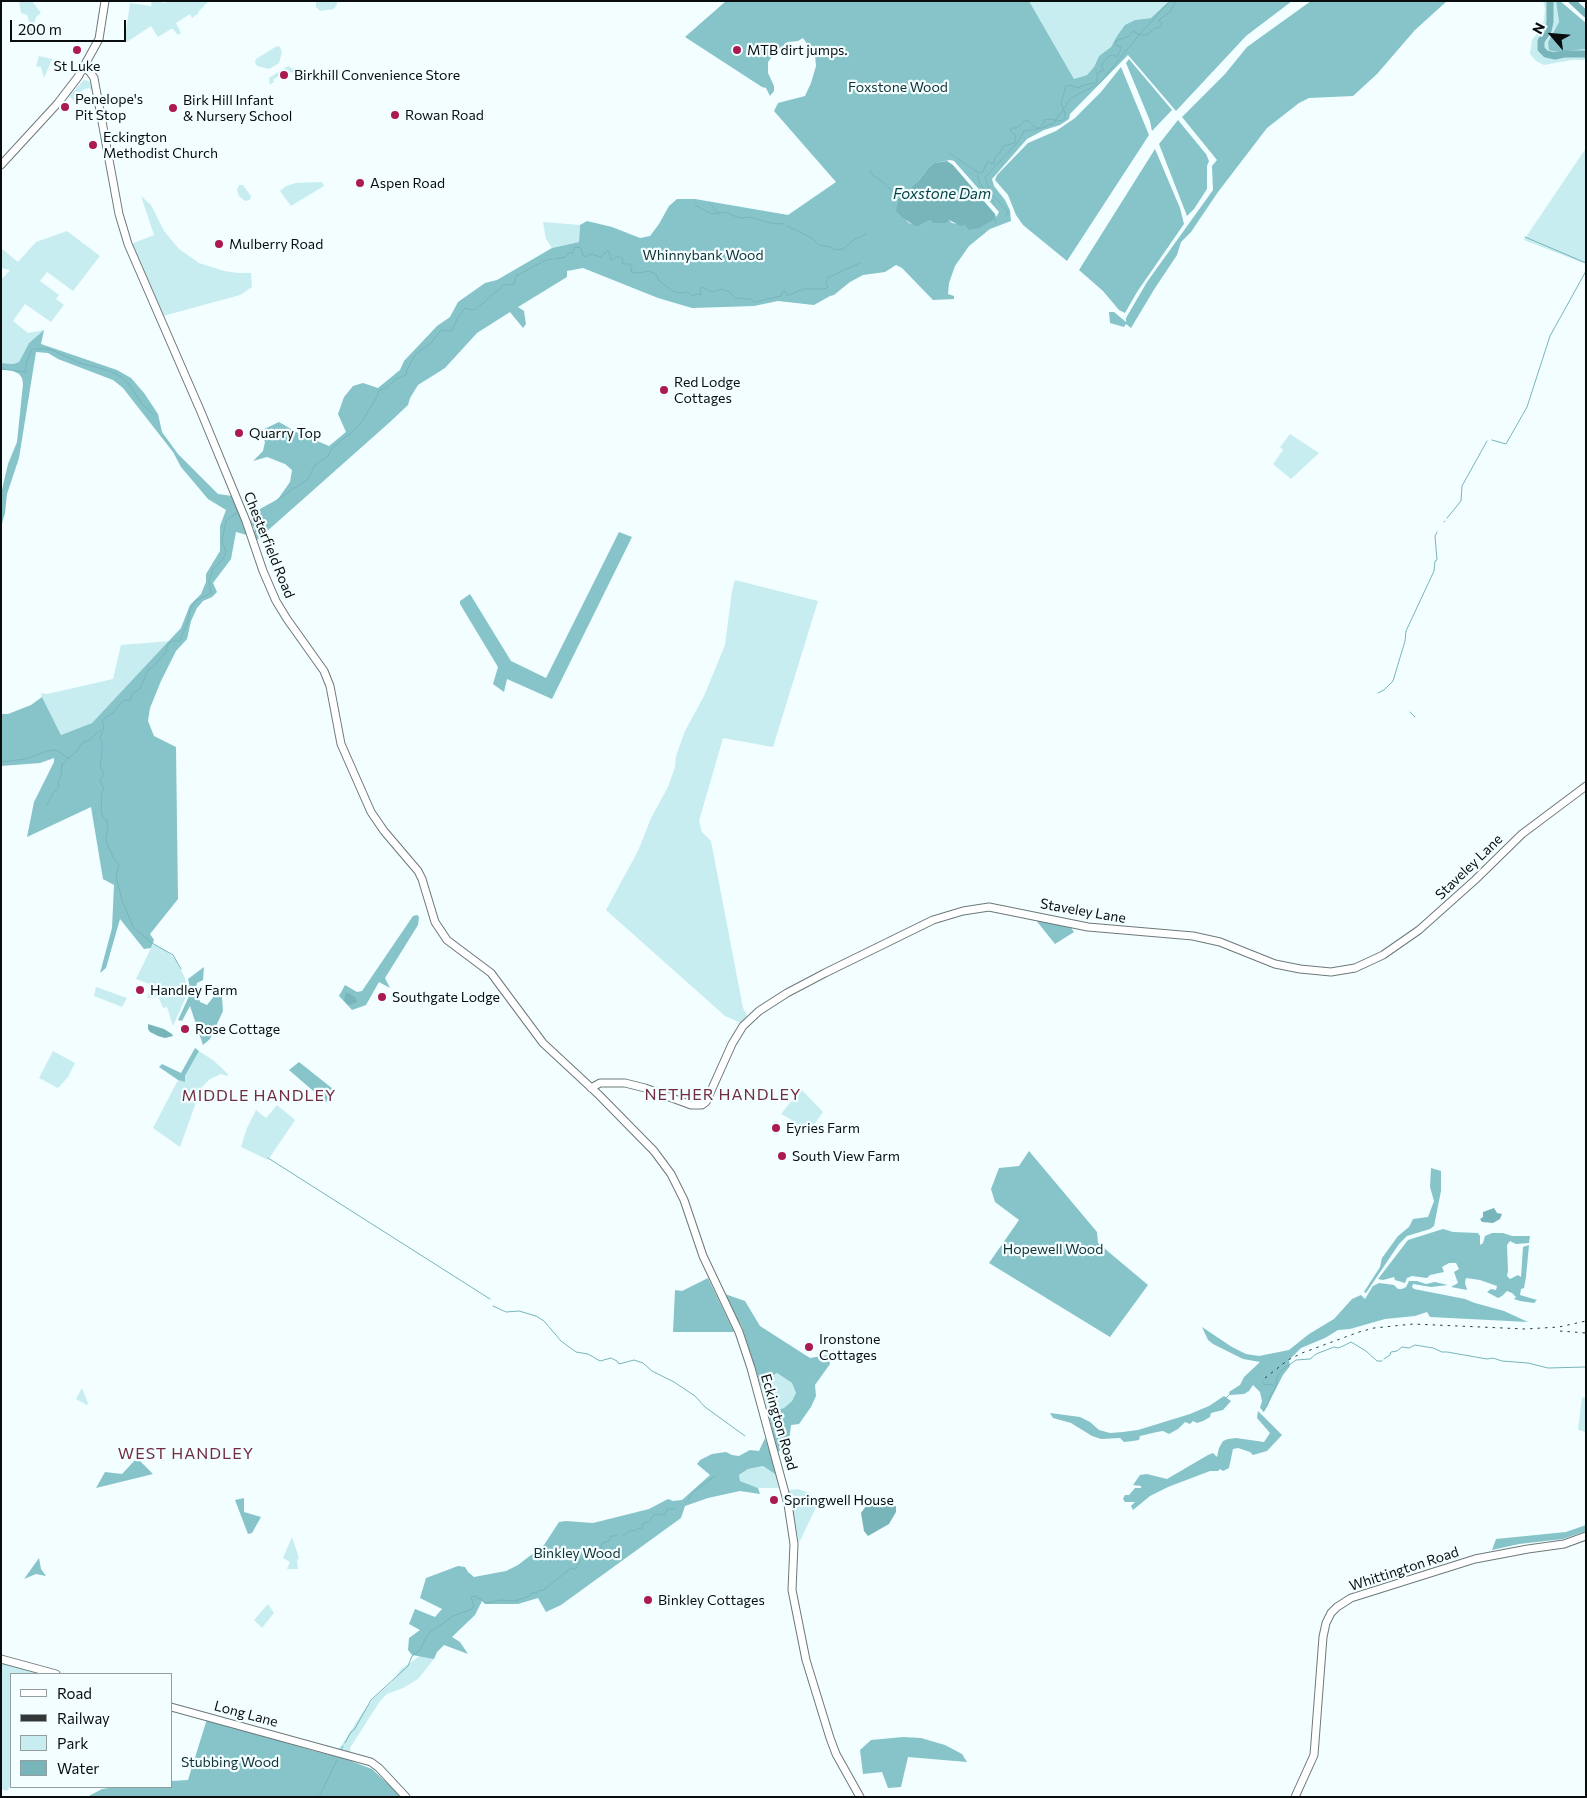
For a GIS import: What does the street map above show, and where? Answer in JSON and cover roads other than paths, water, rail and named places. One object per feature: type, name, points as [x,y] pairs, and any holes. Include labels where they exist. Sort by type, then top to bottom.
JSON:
[{"type":"main road","points":[[1,165],[58,103],[97,51],[105,1]]},
{"type":"main road","name":"Chesterfield Road","points":[[83,72],[94,82],[119,214],[128,244],[201,412],[246,521],[263,571],[276,601],[324,671],[330,686],[341,744],[372,812],[381,826],[418,871],[435,922],[447,940],[491,973],[543,1043],[591,1088]]},
{"type":"main road","name":"Staveley Lane","points":[[591,1088],[600,1082],[625,1083],[645,1088],[691,1105],[702,1105],[706,1102],[732,1044],[743,1026],[759,1011],[787,993],[825,973],[933,920],[963,911],[989,907],[1088,927],[1193,936],[1220,942],[1275,964],[1300,970],[1331,972],[1355,968],[1383,955],[1419,930],[1476,880],[1522,834],[1586,786]]},
{"type":"main road","name":"Eckington Road","points":[[591,1088],[654,1151],[671,1174],[684,1200],[703,1256],[738,1332],[751,1368],[788,1504],[794,1544],[792,1590],[806,1660],[836,1754],[860,1797]]},
{"type":"main road","name":"Whittington Road","points":[[1295,1797],[1314,1755],[1323,1638],[1326,1623],[1331,1613],[1337,1607],[1352,1598],[1475,1559],[1564,1544],[1586,1536]]},
{"type":"main road","points":[[1,1659],[52,1673]]},
{"type":"main road","name":"Long Lane","points":[[172,1707],[371,1762],[406,1797]]},
{"type":"water","name":"Foxstone Dam","points":[[947,161],[953,165],[995,214],[995,219],[979,228],[969,230],[965,225],[961,226],[949,220],[946,223],[933,223],[931,220],[915,226],[896,211],[898,199],[920,179],[929,167],[935,163]]},
{"type":"water","points":[[346,992],[355,997],[357,1002],[350,1005],[346,1003],[344,1000]]},
{"type":"water","points":[[148,1024],[164,1029],[173,1036],[165,1038],[158,1036],[150,1032]]},
{"type":"water","points":[[1494,1208],[1497,1213],[1502,1214],[1500,1219],[1493,1223],[1482,1222],[1480,1219],[1483,1217],[1483,1212]]},
{"type":"water","points":[[872,1504],[894,1504],[896,1512],[889,1524],[868,1536],[864,1531],[861,1513],[866,1506]]},
{"type":"waterway","points":[[1073,97],[1100,83],[1139,35],[1170,1]]},
{"type":"waterway","points":[[949,153],[979,173],[982,173],[988,161],[992,164],[994,163],[995,157],[1000,153],[1003,146],[1015,143],[1016,136],[1010,130],[1012,128],[1017,128],[1026,120],[1035,128],[1039,128],[1044,123],[1044,120],[1061,121],[1065,119],[1061,103],[1066,86],[1070,85],[1078,88],[1097,82],[1097,73],[1104,70],[1102,64],[1109,56],[1117,57],[1121,49],[1121,47],[1116,45],[1115,41],[1129,36],[1133,31],[1139,35],[1147,35],[1155,28],[1160,27],[1162,23],[1159,21],[1160,19],[1170,12],[1176,1]]},
{"type":"waterway","points":[[1550,1],[1550,22],[1548,31],[1541,41],[1541,49],[1546,54],[1555,56],[1586,54]]},
{"type":"waterway","points":[[1572,1],[1586,14]]},
{"type":"waterway","points":[[1006,216],[1008,212],[990,192],[985,177],[1018,142],[1024,131],[1042,128],[1054,123],[1071,98]]},
{"type":"waterway","points":[[870,171],[873,176],[896,194]]},
{"type":"waterway","points":[[978,175],[979,182],[995,204]]},
{"type":"waterway","points":[[709,203],[719,214]]},
{"type":"waterway","points":[[695,205],[711,214],[724,212],[740,218],[750,217],[770,223],[784,224]]},
{"type":"waterway","points":[[995,219],[996,223]]},
{"type":"waterway","points":[[787,226],[812,238],[819,245],[831,247],[835,250],[843,249],[854,240],[866,234]]},
{"type":"waterway","points":[[1525,237],[1586,263]]},
{"type":"waterway","points":[[556,259],[565,257],[568,253],[573,253],[575,247],[581,248],[583,255],[586,257],[591,254],[601,257],[607,251],[611,260],[618,256],[622,258],[623,264],[630,264],[632,267],[631,272],[649,271],[657,275],[658,280],[674,292],[688,292],[692,296],[696,294],[701,295],[702,287],[713,292],[721,289],[730,292],[735,298],[751,299],[755,302],[781,296],[783,291],[785,291],[787,296],[803,289],[825,289],[828,287],[826,284],[827,278],[860,263]]},
{"type":"waterway","points":[[277,500],[308,479],[315,465],[328,456],[333,447],[361,423],[378,395],[378,391],[406,375],[415,355],[432,342],[441,330],[452,331],[458,317],[465,308],[476,309],[504,285],[514,284],[516,276],[546,260],[553,259]]},
{"type":"waterway","points":[[1492,440],[1506,444],[1527,407],[1550,336],[1586,271]]},
{"type":"waterway","points":[[1,369],[26,372],[26,364],[32,349]]},
{"type":"waterway","points":[[35,349],[48,349],[80,363],[110,371],[121,377],[129,384],[142,404],[153,414]]},
{"type":"waterway","points":[[1447,518],[1461,501],[1462,486],[1487,441]]},
{"type":"waterway","points":[[181,969],[173,955],[152,943],[133,927],[122,900],[116,877],[119,865],[108,846],[106,839],[107,820],[103,817],[101,810],[102,792],[104,790],[100,779],[103,777],[100,767],[102,756],[102,743],[100,739],[104,727],[102,722],[121,703],[125,700],[130,701],[133,693],[140,689],[149,668],[152,668],[166,652],[168,644],[172,641],[180,641],[190,610],[195,601],[211,593],[209,582],[213,569],[223,559],[226,552],[222,541],[226,521],[238,512]]},
{"type":"waterway","points":[[1378,693],[1393,681],[1405,641],[1406,631],[1434,571],[1435,561],[1437,560],[1435,536],[1437,532]]},
{"type":"waterway","points":[[1410,712],[1415,717]]},
{"type":"waterway","points":[[47,805],[53,793],[59,788],[58,782],[62,764],[75,753],[83,742],[90,740],[101,731]]},
{"type":"waterway","points":[[1,762],[25,759],[47,751],[56,750],[68,758]]},
{"type":"waterway","points":[[268,1158],[490,1299]]},
{"type":"waterway","points":[[493,1306],[506,1312],[519,1311],[536,1316],[544,1321],[561,1341],[576,1352],[588,1354],[600,1361],[611,1358],[619,1364],[634,1360],[643,1363],[652,1371],[674,1382],[695,1396],[705,1407],[745,1436]]},
{"type":"waterway","points":[[1263,1411],[1276,1387],[1277,1377],[1281,1371],[1296,1360],[1310,1359],[1316,1354],[1351,1342],[1366,1351],[1377,1361],[1382,1361]]},
{"type":"waterway","points":[[1384,1359],[1391,1352],[1397,1351],[1402,1347],[1409,1348],[1415,1345],[1433,1348],[1442,1352],[1528,1363],[1548,1368],[1586,1367]]},
{"type":"waterway","points":[[1263,1382],[1265,1385],[1271,1384],[1275,1386]]},
{"type":"waterway","points":[[1225,1399],[1230,1394]]},
{"type":"waterway","points":[[688,1500],[693,1492],[715,1476]]},
{"type":"waterway","points":[[623,1536],[631,1530],[635,1531],[638,1528],[642,1530],[643,1523],[650,1522],[655,1514],[665,1515],[667,1509],[675,1509]]},
{"type":"waterway","points":[[345,1743],[371,1700],[408,1666],[412,1656],[420,1650],[428,1634],[453,1616],[472,1609],[474,1606],[471,1597],[476,1596],[486,1603],[501,1600],[515,1601],[540,1590],[542,1591],[570,1569],[573,1568],[575,1570],[580,1561],[589,1554],[600,1550],[602,1543],[609,1541],[611,1536],[617,1536]]},
{"type":"waterway","points":[[341,1750],[343,1746]]},
{"type":"waterway","points":[[319,1797],[337,1760]]},
{"type":"railway","points":[[1265,1378],[1288,1360],[1302,1353],[1374,1328],[1413,1324],[1525,1329],[1559,1327],[1586,1321]]},
{"type":"railway","points":[[1560,1331],[1586,1333]]},
{"type":"place","name":"St Luke","points":[[77,50]]},
{"type":"place","name":"MTB dirt jumps.","points":[[737,50]]},
{"type":"place","name":"Birkhill Convenience Store","points":[[284,75]]},
{"type":"place","name":"Penelope's Pit Stop","points":[[65,107]]},
{"type":"place","name":"Birk Hill Infant & Nursery School","points":[[173,108]]},
{"type":"place","name":"Rowan Road","points":[[395,115]]},
{"type":"place","name":"Eckington Methodist Church","points":[[93,145]]},
{"type":"place","name":"Aspen Road","points":[[360,183]]},
{"type":"place","name":"Mulberry Road","points":[[219,244]]},
{"type":"place","name":"Red Lodge Cottages","points":[[664,390]]},
{"type":"place","name":"Quarry Top","points":[[239,433]]},
{"type":"place","name":"Handley Farm","points":[[140,990]]},
{"type":"place","name":"Southgate Lodge","points":[[382,997]]},
{"type":"place","name":"Rose Cottage","points":[[185,1029]]},
{"type":"place","name":"Eyries Farm","points":[[776,1128]]},
{"type":"place","name":"South View Farm","points":[[782,1156]]},
{"type":"place","name":"Ironstone Cottages","points":[[809,1347]]},
{"type":"place","name":"Springwell House","points":[[774,1500]]},
{"type":"place","name":"Binkley Cottages","points":[[648,1600]]},
{"type":"district","name":"NETHER HANDLEY","points":[[723,1095]]},
{"type":"district","name":"MIDDLE HANDLEY","points":[[259,1096]]},
{"type":"district","name":"WEST HANDLEY","points":[[186,1454]]},
{"type":"park label","name":"Foxstone Wood","points":[[898,87]]},
{"type":"park label","name":"Whinnybank Wood","points":[[703,255]]},
{"type":"park label","name":"Hopewell Wood","points":[[1053,1249]]},
{"type":"park label","name":"Binkley Wood","points":[[577,1553]]},
{"type":"park label","name":"Stubbing Wood","points":[[230,1762]]}]
